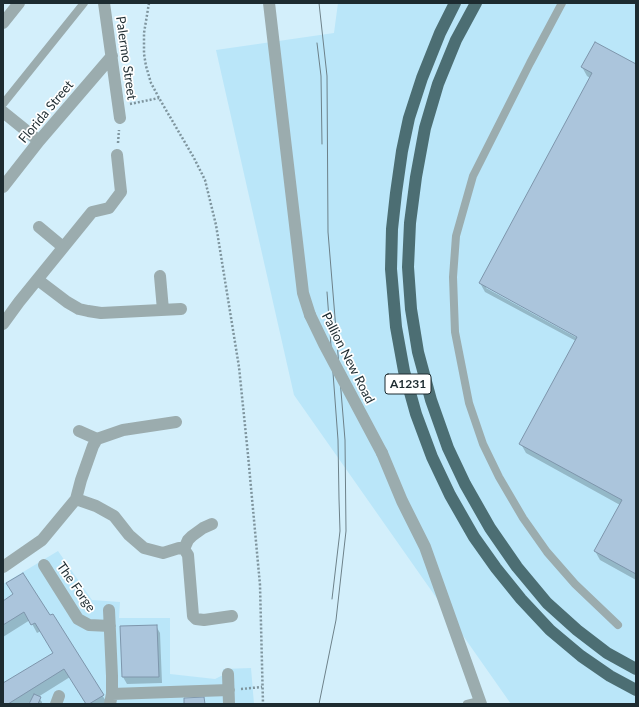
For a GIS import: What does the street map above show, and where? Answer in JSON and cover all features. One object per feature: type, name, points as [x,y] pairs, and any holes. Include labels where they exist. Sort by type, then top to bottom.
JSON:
[{"type":"highway","name":"A1231","points":[[455,3],[440,33],[422,78],[402,151],[396,193],[392,228],[391,269],[396,328],[404,371],[416,414],[432,457],[450,495],[474,537],[496,568],[521,599],[550,630],[581,656],[610,676],[636,690]]},
{"type":"highway","name":"A1231","points":[[476,3],[456,40],[438,84],[425,128],[416,177],[410,223],[408,268],[411,310],[418,352],[430,400],[448,448],[472,497],[490,528],[517,567],[547,603],[577,630],[607,653],[636,669]]},
{"type":"street","points":[[3,23],[19,3]]},
{"type":"street","name":"Palermo Street","points":[[104,3],[119,112]]},
{"type":"street","name":"Pallion New Road","points":[[269,3],[303,293],[310,315],[382,453],[402,501],[424,547],[480,702]]},
{"type":"street","name":"Florida Street","points":[[3,187],[112,56]]},
{"type":"street","points":[[3,112],[40,141]]},
{"type":"street","points":[[3,324],[92,212],[109,208],[121,192],[117,155]]},
{"type":"street","points":[[39,227],[63,247]]},
{"type":"street","points":[[160,276],[163,310]]},
{"type":"street","points":[[38,280],[79,309],[88,311],[101,313],[181,309]]},
{"type":"street","points":[[3,567],[42,540],[76,499],[83,474],[97,439],[123,430],[176,422]]},
{"type":"street","points":[[79,431],[97,439]]},
{"type":"street","points":[[76,499],[110,513],[120,522],[132,538],[144,548],[162,553],[179,548],[184,549],[188,555],[193,616],[196,619],[204,620],[232,616]]},
{"type":"street","points":[[184,549],[188,540],[192,536],[203,528],[212,524]]},
{"type":"street","name":"The Forge","points":[[44,565],[78,619],[89,625],[110,626]]},
{"type":"street","name":"The Forge","points":[[109,610],[111,699]]},
{"type":"street","points":[[228,674],[229,704]]},
{"type":"street","points":[[111,699],[229,690]]},
{"type":"lane","points":[[3,104],[84,3]]},
{"type":"lane","points":[[562,3],[530,62],[473,176],[456,236],[453,276],[455,332],[469,403],[483,444],[499,477],[523,518],[547,552],[575,584],[618,625]]},
{"type":"lane","points":[[467,704],[480,702]]},
{"type":"path","points":[[149,3],[144,33],[144,54],[151,83],[205,180],[216,225],[239,367],[248,456],[260,585],[263,704]]},
{"type":"path","points":[[117,155],[119,112],[159,98]]},
{"type":"path","points":[[229,690],[262,687]]},
{"type":"shaded area","points":[[338,3],[636,3],[636,704],[511,704],[294,395],[216,50],[334,33]]},
{"type":"shaded area","points":[[58,551],[92,600],[120,602],[119,618],[170,618],[170,674],[215,679],[223,675],[223,669],[251,668],[254,704],[3,704],[3,584]]},
{"type":"building","points":[[595,42],[636,64],[636,574],[594,551],[622,500],[519,444],[577,337],[479,283],[592,73],[581,67]]},
{"type":"building","points":[[23,573],[50,615],[53,614],[104,695],[89,704],[86,704],[64,669],[8,704],[3,704],[3,683],[53,653],[35,623],[31,625],[24,612],[3,625],[3,601],[13,594],[6,583]]},
{"type":"building","points":[[157,625],[159,677],[122,677],[120,626]]},
{"type":"building","points":[[34,694],[41,697],[38,704],[29,704]]},
{"type":"building","points":[[204,697],[205,704],[184,704],[184,698]]},
{"type":"tram line","points":[[319,3],[327,76],[328,232],[345,440],[346,531],[336,620],[319,704]]},
{"type":"tram line","points":[[317,43],[321,76],[322,144]]},
{"type":"tram line","points":[[327,292],[338,440],[340,531],[332,599]]}]
